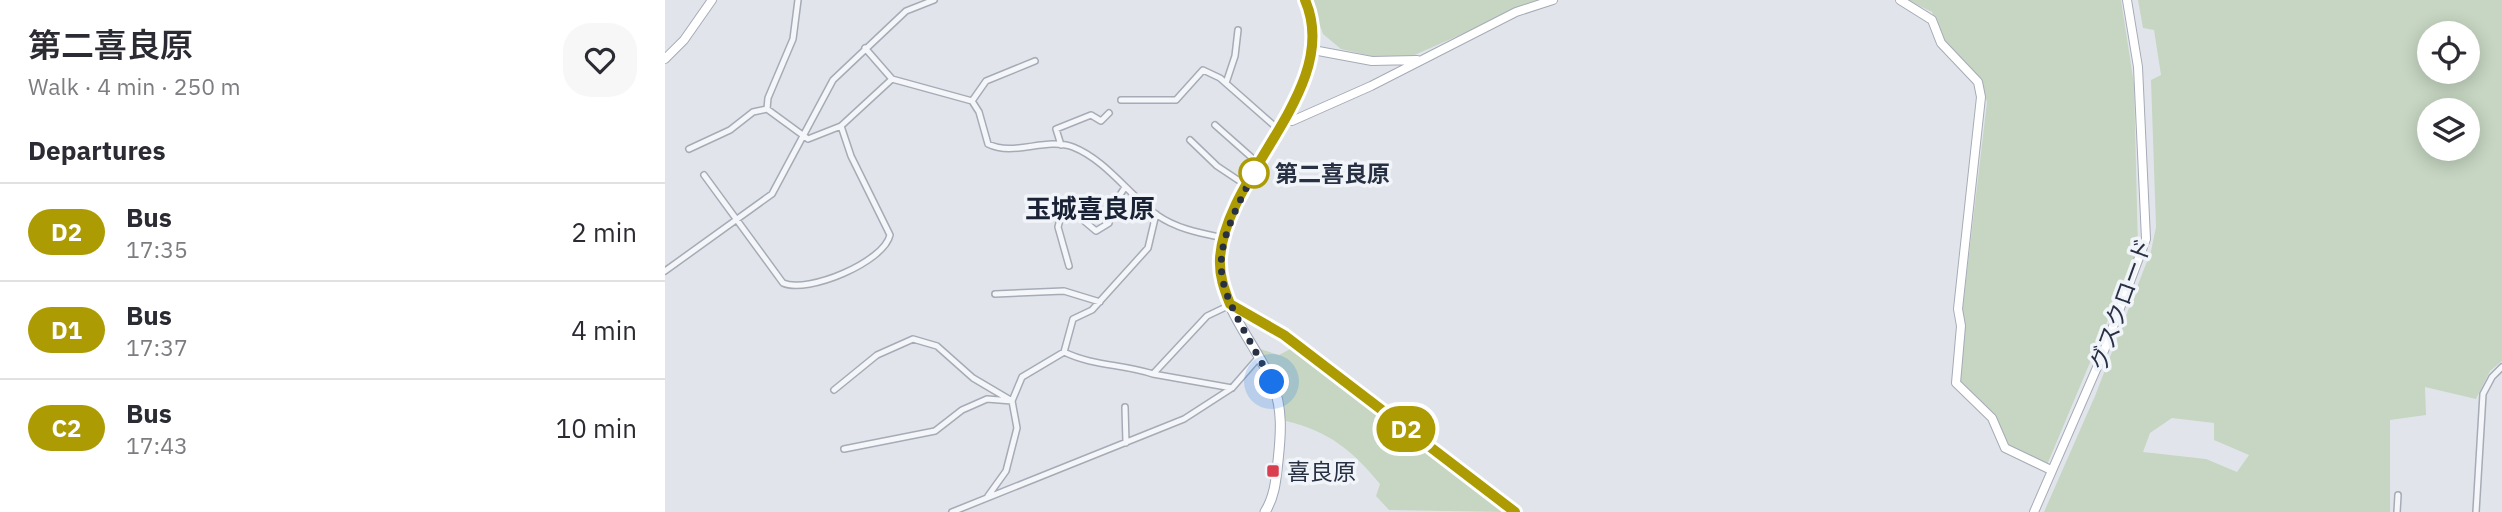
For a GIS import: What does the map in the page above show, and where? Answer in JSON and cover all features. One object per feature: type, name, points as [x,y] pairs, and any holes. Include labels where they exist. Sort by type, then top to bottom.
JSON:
[{"type":"main road","points":[[1267,512],[1275,487],[1281,417],[1272,382],[1230,304],[1220,270],[1224,238],[1247,186],[1309,65],[1314,30],[1305,0]]},
{"type":"street","points":[[665,59],[684,40],[712,0]]},
{"type":"street","points":[[767,109],[793,39],[798,0]]},
{"type":"street","points":[[665,271],[775,189],[833,80],[906,11],[934,0]]},
{"type":"street","points":[[1284,118],[1292,121],[1371,86],[1516,12],[1553,0]]},
{"type":"street","points":[[1900,0],[1910,8],[1927,14],[1941,43],[1978,82],[1981,97],[1958,309],[1961,326],[1956,383],[1992,418],[2005,448],[2050,470]]},
{"type":"street","name":"グスクロード","points":[[2034,512],[2050,470],[2102,356],[2146,239],[2138,67],[2127,0]]},
{"type":"street","points":[[1226,83],[1235,56],[1237,30]]},
{"type":"street","points":[[865,48],[892,79],[972,102],[979,112],[988,144],[999,149],[1061,145],[1090,155],[1156,214],[1174,226],[1224,238]]},
{"type":"street","points":[[1313,50],[1372,61],[1420,60]]},
{"type":"street","points":[[972,102],[986,81],[1035,61]]},
{"type":"street","points":[[1121,100],[1176,100],[1203,70],[1226,83],[1278,129]]},
{"type":"street","points":[[689,149],[730,130],[753,112],[767,109],[808,139],[841,126],[892,79]]},
{"type":"street","points":[[1061,145],[1056,129],[1091,115],[1101,121],[1109,113]]},
{"type":"street","points":[[1215,125],[1259,164]]},
{"type":"street","points":[[704,175],[783,283],[800,287],[837,275],[884,249],[890,235],[889,228],[851,156],[841,126]]},
{"type":"street","points":[[1190,139],[1217,166],[1247,186]]},
{"type":"street","points":[[1069,266],[1058,227],[1063,204],[1096,231],[1109,223],[1113,206],[1125,187]]},
{"type":"street","points":[[988,496],[1006,471],[1017,428],[1012,401],[1022,377],[1065,352],[1073,320],[1081,313],[1092,310],[1148,248],[1156,214]]},
{"type":"street","points":[[995,294],[1064,291],[1100,302]]},
{"type":"street","points":[[1153,374],[1207,316],[1230,304],[1284,335],[1510,511]]},
{"type":"street","points":[[834,390],[877,355],[913,339],[937,346],[972,378],[1012,401]]},
{"type":"street","points":[[1065,352],[1086,363],[1126,365],[1153,374],[1232,388]]},
{"type":"street","points":[[952,512],[988,496],[1058,472],[1184,419],[1232,388],[1259,357]]},
{"type":"street","points":[[2476,512],[2483,394],[2492,377],[2502,367]]},
{"type":"street","points":[[844,449],[935,432],[962,410],[987,399],[1012,401]]},
{"type":"street","points":[[1125,407],[1126,443]]},
{"type":"street","points":[[2397,512],[2398,495]]},
{"type":"green space","points":[[1311,0],[1539,0],[1410,57],[1371,56],[1341,49],[1323,34]]},
{"type":"green space","points":[[1907,0],[2121,0],[2134,84],[2138,248],[2047,465],[2007,446],[1999,425],[1989,410],[1958,384],[1965,328],[1962,314],[1987,102],[1980,78],[1944,44],[1932,12]]},
{"type":"green space","points":[[2138,0],[2502,0],[2502,361],[2490,371],[2476,399],[2425,387],[2426,415],[2390,420],[2390,512],[2044,512],[2095,396],[2151,251],[2156,227],[2151,80],[2161,75],[2154,30],[2143,28]],"holes":[[[2172,418],[2214,423],[2214,440],[2249,455],[2237,472],[2206,459],[2143,452],[2150,433]]]},
{"type":"green space","points":[[1294,347],[1505,512],[1389,510],[1376,496],[1380,484],[1350,452],[1315,430],[1286,421],[1277,382],[1257,348],[1279,355]]},
{"type":"bus line","name":"D2","points":[[1305,0],[1314,30],[1309,65],[1284,118],[1233,212],[1221,250],[1221,277],[1230,304],[1284,335],[1515,512]]},
{"type":"place","name":"第二喜良原","points":[[1254,173]]},
{"type":"place","name":"喜良原","points":[[1273,471]]},
{"type":"district","name":"玉城喜良原","points":[[1090,208]]},
{"type":"route","points":[[1254,173],[1259,164],[1233,212],[1221,250],[1220,270],[1230,304],[1272,382]]}]
